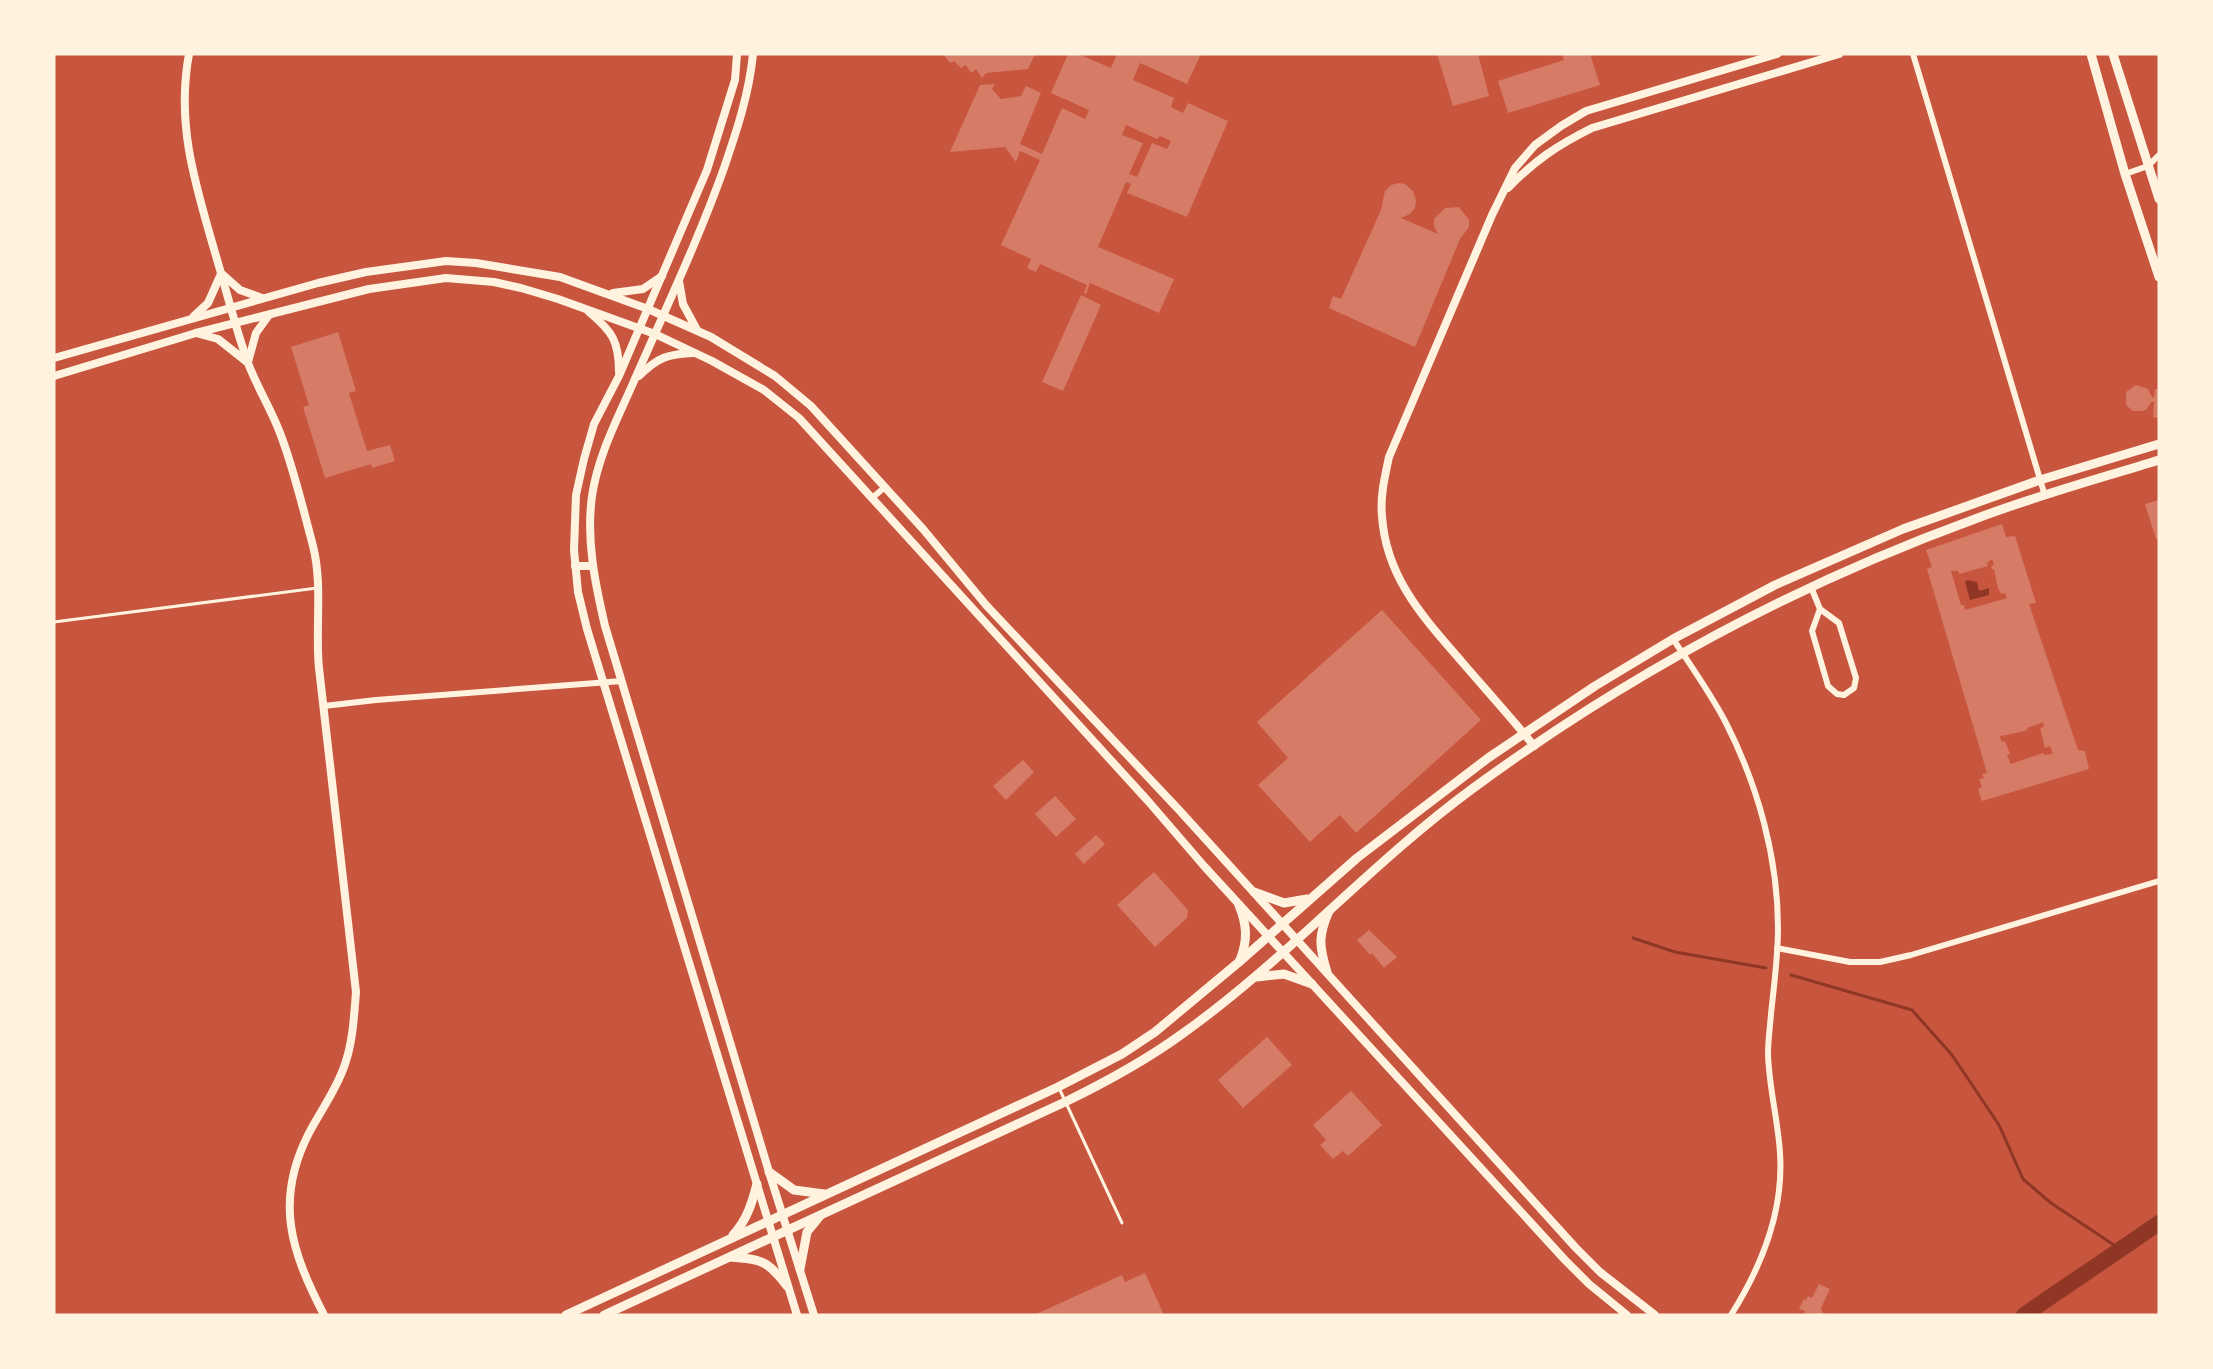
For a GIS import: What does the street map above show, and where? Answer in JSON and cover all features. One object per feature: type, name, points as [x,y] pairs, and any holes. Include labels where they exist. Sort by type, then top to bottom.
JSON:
[{"type":"main road","points":[[2091,54],[2125,174],[2159,277]]},
{"type":"main road","points":[[2113,54],[2159,200]]},
{"type":"main road","points":[[566,1315],[1058,1087],[1122,1054],[1155,1032],[1357,858],[1462,777],[1595,686],[1673,639],[1775,585],[1903,529],[2040,480],[2159,444]]},
{"type":"main road","points":[[604,1315],[1065,1102],[1127,1071],[1161,1049],[1252,979],[1447,809],[1534,746],[1636,679],[1682,652],[1863,563],[1978,518],[2159,460]]},
{"type":"main road","points":[[1254,892],[1284,903],[1310,899]]},
{"type":"main road","points":[[1239,905],[1244,918],[1246,937],[1239,962]]},
{"type":"main road","points":[[1326,972],[1320,933],[1330,909]]},
{"type":"main road","points":[[1252,979],[1264,975],[1284,974],[1312,984]]},
{"type":"main road","points":[[769,1172],[794,1190],[827,1194]]},
{"type":"main road","points":[[726,1241],[743,1222],[752,1204],[757,1184]]},
{"type":"main road","points":[[800,1269],[807,1232],[821,1214]]},
{"type":"main road","points":[[727,1257],[766,1263],[787,1286]]},
{"type":"street","points":[[189,54],[184,101],[189,156],[230,308],[248,363],[280,433],[287,456],[313,549],[318,588],[317,649],[356,992],[346,1063],[340,1079],[301,1150],[294,1173],[290,1202],[291,1226],[296,1253],[303,1274],[324,1315]]},
{"type":"street","points":[[737,54],[735,80],[707,170],[619,376],[594,424],[576,495],[575,567],[578,592],[587,629],[797,1315]]},
{"type":"street","points":[[753,54],[750,83],[734,141],[703,228],[599,463],[592,497],[591,552],[605,626],[814,1315]]},
{"type":"street","points":[[1534,746],[1418,610],[1397,573],[1387,548],[1382,516],[1383,486],[1389,457],[1515,168],[1534,145],[1586,111],[1777,54]]},
{"type":"street","points":[[1504,193],[1529,167],[1563,143],[1592,128],[1839,54]]},
{"type":"street","points":[[1913,54],[2045,496]]},
{"type":"street","points":[[2125,174],[2148,166],[2159,155]]},
{"type":"street","points":[[54,358],[262,298],[366,272],[446,261],[476,263],[560,277],[607,293],[698,331],[776,376],[811,406],[885,487],[986,605],[1297,938],[1576,1248],[1600,1272],[1655,1315]]},
{"type":"street","points":[[221,273],[240,290],[262,298]]},
{"type":"street","points":[[193,318],[208,303],[221,273]]},
{"type":"street","points":[[607,293],[626,293],[643,289],[663,275]]},
{"type":"street","points":[[54,378],[235,323],[369,289],[446,278],[494,282],[521,288],[640,328],[696,353],[764,390],[799,418],[1148,801],[1239,905],[1565,1260],[1589,1284],[1627,1315]]},
{"type":"street","points":[[679,281],[683,304],[698,331]]},
{"type":"street","points":[[585,309],[603,323],[616,343],[619,353],[619,376]]},
{"type":"street","points":[[248,363],[256,333],[268,315]]},
{"type":"street","points":[[196,333],[218,339],[248,363]]},
{"type":"street","points":[[634,381],[658,360],[672,354],[696,353]]},
{"type":"street","points":[[872,498],[885,487]]},
{"type":"street","points":[[575,567],[593,566]]},
{"type":"street","points":[[1811,587],[1820,609],[1839,623],[1856,678],[1854,688],[1844,695],[1837,694],[1828,686],[1812,631],[1820,609]]},
{"type":"street","points":[[1673,639],[1725,721],[1743,758],[1756,793],[1769,844],[1775,890],[1777,948],[1768,1050],[1770,1090],[1780,1153],[1778,1205],[1761,1260],[1750,1286],[1731,1315]]},
{"type":"street","points":[[324,706],[622,681]]},
{"type":"street","points":[[1777,948],[1850,962],[1880,962],[1911,955],[2159,881]]},
{"type":"lane","points":[[54,621],[318,588]]},
{"type":"lane","points":[[1058,1087],[1122,1223]]},
{"type":"shaded area","points":[[1967,580],[1977,582],[1979,591],[1989,588],[1989,595],[1970,600],[1965,582]]},
{"type":"building","points":[[943,54],[1035,54],[1028,69],[986,73],[982,78],[976,69],[971,73],[966,65],[961,68],[954,61],[950,63]]},
{"type":"building","points":[[1068,54],[1078,54],[1111,68],[1117,54],[1201,54],[1187,84],[1140,63],[1133,80],[1174,98],[1171,107],[1183,113],[1188,103],[1228,121],[1187,217],[1127,193],[1131,184],[1126,182],[1098,247],[1174,279],[1159,313],[1090,283],[1086,294],[1084,293],[1087,285],[1040,264],[1036,272],[1027,268],[1031,259],[1001,245],[1040,160],[1020,151],[1016,162],[1005,147],[950,152],[980,85],[995,84],[992,89],[1001,99],[1021,96],[1026,86],[1041,93],[1020,144],[1042,154],[1062,108],[1085,119],[1089,110],[1051,93]],"holes":[[[1126,125],[1157,139],[1160,136],[1171,141],[1167,149],[1152,143],[1137,177],[1129,174],[1143,143],[1122,135]]]},
{"type":"building","points":[[1437,54],[1478,54],[1489,96],[1453,106]]},
{"type":"building","points":[[1562,54],[1590,54],[1600,85],[1508,113],[1498,81],[1564,60]]},
{"type":"building","points":[[1405,184],[1413,191],[1416,200],[1415,208],[1410,214],[1401,218],[1438,234],[1434,226],[1434,219],[1445,208],[1459,207],[1469,220],[1469,227],[1460,239],[1415,347],[1329,308],[1333,296],[1341,299],[1381,210],[1385,191],[1391,185]]},
{"type":"building","points":[[1081,295],[1101,305],[1063,391],[1042,382]]},
{"type":"building","points":[[338,332],[356,391],[349,393],[367,451],[390,445],[395,461],[372,468],[371,464],[325,478],[303,407],[309,405],[291,347]]},
{"type":"building","points":[[2136,385],[2148,389],[2152,397],[2154,397],[2155,389],[2159,389],[2159,418],[2153,417],[2154,402],[2151,402],[2146,410],[2141,411],[2133,411],[2126,405],[2126,392]]},
{"type":"building","points":[[2159,500],[2159,538],[2156,539],[2145,504]]},
{"type":"building","points":[[2002,524],[2006,537],[2015,536],[2036,603],[2029,604],[2078,750],[2085,751],[2089,769],[1982,801],[1978,789],[1982,787],[1979,779],[1984,778],[1982,774],[1987,773],[1927,569],[1932,567],[1926,550]],"holes":[[[1992,559],[1994,565],[1991,566],[1992,570],[1994,569],[1998,588],[2001,594],[2005,593],[2007,598],[1965,610],[1964,605],[1961,605],[1951,571],[1958,571],[1959,574],[1988,566],[1987,563]],[[2043,722],[2044,727],[2040,728],[2045,748],[2050,746],[2053,754],[2044,755],[2043,753],[2011,764],[2005,741],[2002,742],[1999,735],[2028,730],[2027,728]]]},
{"type":"building","points":[[1382,610],[1481,720],[1356,833],[1340,815],[1310,842],[1258,785],[1288,758],[1257,722]]},
{"type":"building","points":[[1023,760],[1034,772],[1006,800],[993,786]]},
{"type":"building","points":[[1055,796],[1076,819],[1056,837],[1035,814]]},
{"type":"building","points":[[1096,835],[1105,844],[1084,864],[1075,854]]},
{"type":"building","points":[[1154,872],[1188,910],[1187,918],[1155,947],[1117,905]]},
{"type":"building","points":[[1369,930],[1397,957],[1384,968],[1357,940]]},
{"type":"building","points":[[1267,1037],[1292,1065],[1243,1108],[1218,1080]]},
{"type":"building","points":[[1351,1091],[1382,1125],[1348,1156],[1343,1151],[1333,1159],[1320,1145],[1326,1140],[1313,1125]]},
{"type":"building","points":[[1145,1273],[1164,1315],[1034,1315],[1122,1275],[1125,1282]]},
{"type":"building","points":[[1819,1284],[1830,1289],[1821,1308],[1822,1312],[1827,1315],[1804,1315],[1805,1311],[1799,1309],[1804,1299],[1806,1300],[1808,1296],[1812,1298]]},
{"type":"waterway","points":[[1633,938],[1675,952],[1766,968]]},
{"type":"waterway","points":[[1791,975],[1912,1010],[1952,1055],[1999,1125],[2023,1179],[2051,1203],[2120,1249]]},
{"type":"waterway","points":[[2024,1315],[2159,1223]]}]
